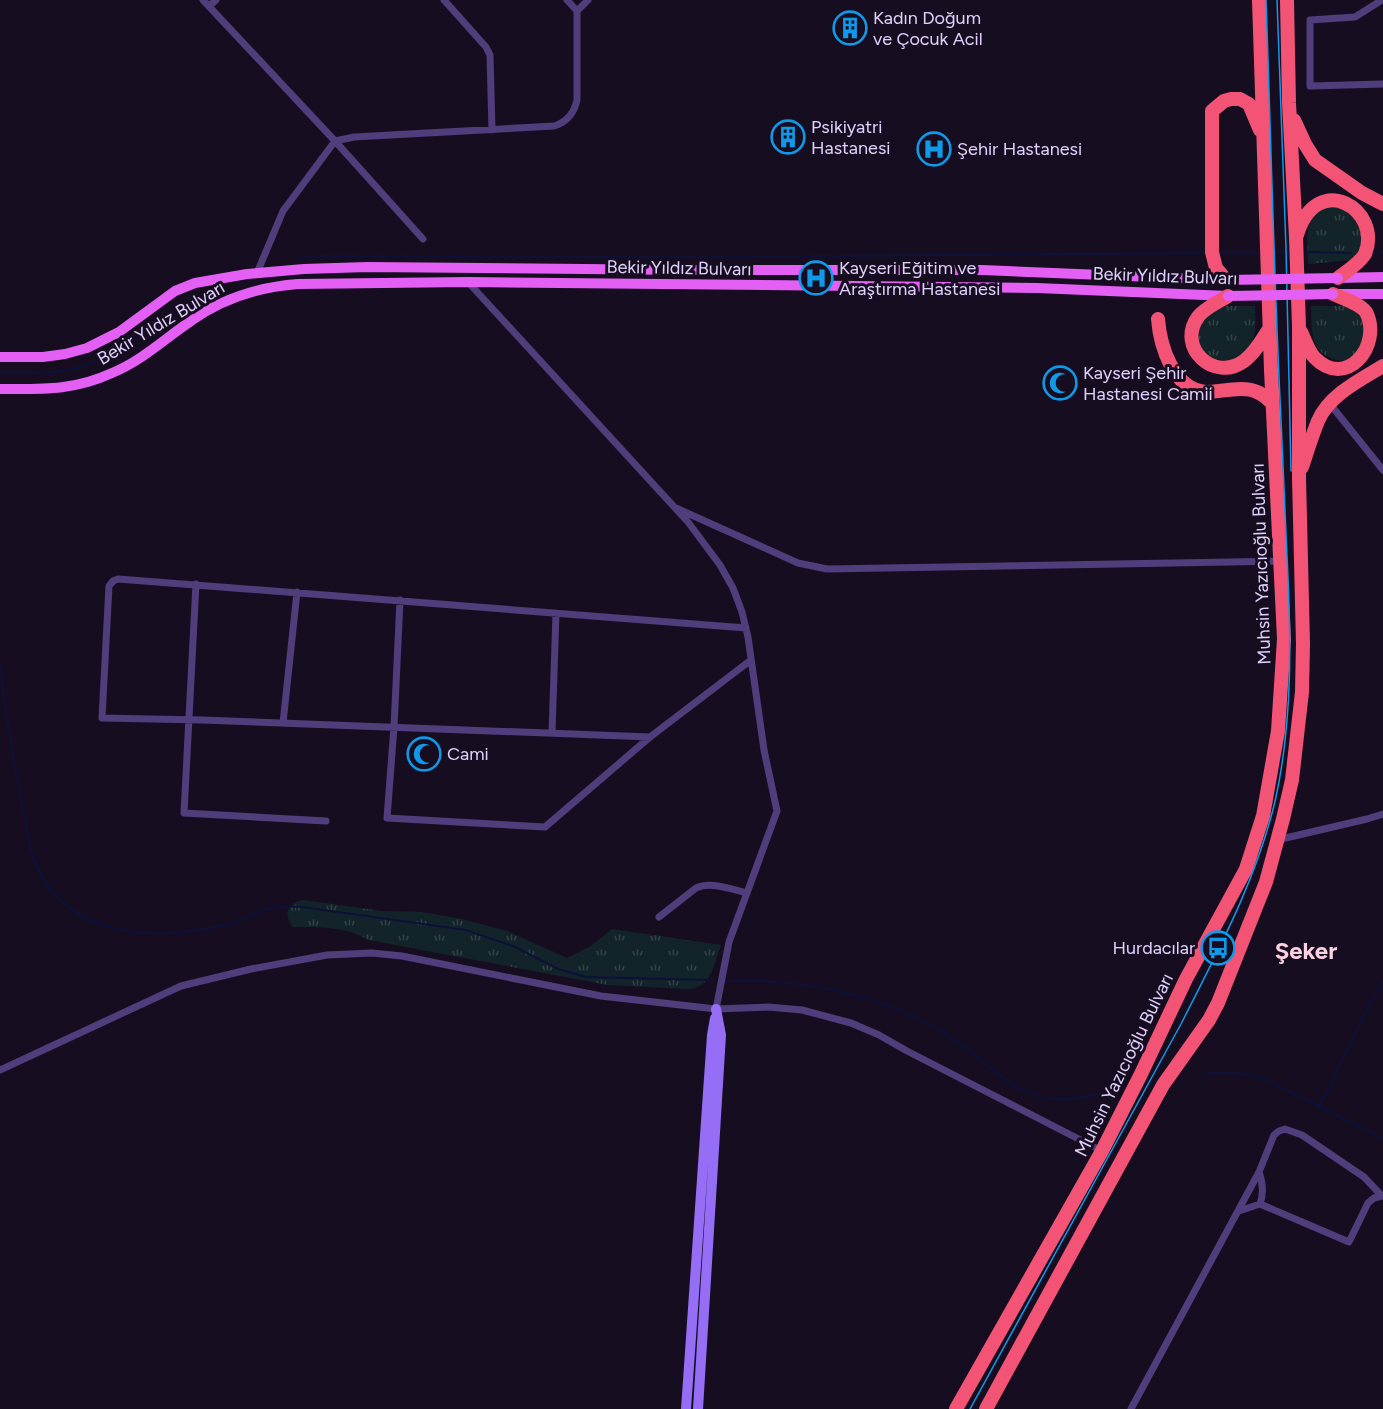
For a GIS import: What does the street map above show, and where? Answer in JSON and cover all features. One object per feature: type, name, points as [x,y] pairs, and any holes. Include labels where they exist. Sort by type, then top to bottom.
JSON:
[{"type":"highway","name":"Muhsin Yazıcıoğlu Bulvarı","points":[[956,1409],[1102,1151],[1186,979],[1246,869],[1263,816],[1278,731],[1284,639],[1272,403],[1259,0]]},
{"type":"highway","points":[[986,1409],[1164,1084],[1209,1020],[1218,1003],[1266,882],[1292,780],[1302,692],[1304,644],[1299,477],[1299,327],[1287,0]]},
{"type":"highway","points":[[1226,280],[1218,273],[1212,258],[1212,111],[1224,101],[1240,99],[1249,104],[1263,136]]},
{"type":"highway","points":[[1289,103],[1295,124],[1315,160],[1362,193],[1383,204]]},
{"type":"highway","points":[[1296,237],[1309,213],[1325,201],[1345,201],[1361,212],[1367,220],[1369,229],[1368,248],[1359,261],[1338,278]]},
{"type":"highway","points":[[1299,327],[1311,352],[1324,364],[1345,369],[1366,358],[1372,349],[1375,335],[1370,317],[1363,309],[1334,294]]},
{"type":"highway","points":[[1228,296],[1200,314],[1194,323],[1193,345],[1203,361],[1220,368],[1231,368],[1241,363],[1258,346],[1270,327]]},
{"type":"highway","points":[[1158,319],[1160,337],[1166,354],[1176,374],[1191,388],[1211,392],[1239,389],[1256,391],[1272,403]]},
{"type":"highway","points":[[1299,477],[1318,421],[1330,404],[1358,381],[1383,366]]},
{"type":"highway","points":[[1239,389],[1255,383],[1271,370]]},
{"type":"main road","name":"Bekir Yıldız Bulvarı","points":[[0,357],[43,357],[87,348],[119,332],[175,291],[195,283],[256,273],[304,269],[367,267],[982,270],[1226,280],[1383,277]]},
{"type":"main road","name":"Bekir Yıldız Bulvarı","points":[[0,389],[46,390],[100,378],[139,359],[190,321],[214,307],[240,295],[298,284],[468,282],[1038,288],[1228,296],[1383,294]]},
{"type":"street","points":[[202,0],[335,141],[423,239]]},
{"type":"street","points":[[209,6],[216,0]]},
{"type":"street","points":[[444,0],[488,51],[491,58],[492,130]]},
{"type":"street","points":[[256,273],[283,212],[335,141],[354,137],[554,126],[570,117],[577,100],[577,11],[567,0]]},
{"type":"street","points":[[577,11],[588,0]]},
{"type":"street","points":[[1382,0],[1355,17],[1310,20],[1310,86],[1383,84]]},
{"type":"street","points":[[468,282],[701,538],[724,571],[738,600],[746,628],[764,750],[777,812],[729,942],[712,1035],[686,1409]]},
{"type":"street","points":[[1330,404],[1383,470]]},
{"type":"street","points":[[674,507],[798,563],[827,569],[1281,561]]},
{"type":"street","points":[[650,737],[102,718],[109,589],[113,581],[118,579],[746,628]]},
{"type":"street","points":[[196,584],[184,813],[326,820]]},
{"type":"street","points":[[283,723],[297,592]]},
{"type":"street","points":[[400,600],[387,818],[545,827],[650,737],[751,660]]},
{"type":"street","points":[[552,733],[556,613]]},
{"type":"street","points":[[1277,840],[1383,814]]},
{"type":"street","points":[[658,917],[703,885],[747,893]]},
{"type":"street","points":[[0,1070],[181,986],[251,969],[343,954],[372,953],[402,956],[601,996],[716,1009],[768,1007],[819,1014],[879,1035],[1102,1151]]},
{"type":"street","points":[[698,1409],[721,1035],[716,1009]]},
{"type":"street","points":[[1131,1409],[1239,1211],[1259,1172],[1274,1135],[1282,1130],[1288,1130],[1302,1135],[1358,1173],[1382,1196],[1368,1203],[1349,1242],[1260,1204],[1239,1211]]},
{"type":"street","points":[[1259,1172],[1263,1191],[1260,1204]]},
{"type":"green space","points":[[1334,203],[1359,215],[1363,247],[1352,260],[1308,264],[1310,220],[1317,212]]},
{"type":"green space","points":[[1222,306],[1255,306],[1253,340],[1246,351],[1231,360],[1214,358],[1207,354],[1198,338],[1201,320]]},
{"type":"green space","points":[[1311,306],[1349,306],[1360,314],[1368,338],[1350,359],[1331,358],[1319,349],[1313,336]]},
{"type":"green space","points":[[303,900],[382,911],[422,912],[462,919],[507,931],[567,958],[591,946],[612,929],[721,945],[710,974],[701,985],[695,988],[608,985],[369,940],[341,930],[322,927],[293,927],[288,918],[288,910],[293,904]]},
{"type":"waterway","points":[[1273,252],[1291,252]]},
{"type":"waterway","points":[[1303,252],[1351,253]]},
{"type":"waterway","points":[[296,258],[320,256],[680,257],[1207,253]]},
{"type":"waterway","points":[[1219,253],[1261,253]]},
{"type":"waterway","points":[[0,373],[53,372],[96,362],[127,345],[186,303]]},
{"type":"waterway","points":[[0,666],[18,782],[34,860],[48,886],[61,901],[94,922],[133,932],[174,933],[225,925],[271,908],[302,907],[466,930],[513,946],[558,969],[586,977],[710,980]]},
{"type":"waterway","points":[[723,981],[773,982],[821,987],[892,1007],[945,1034],[1010,1083],[1030,1094],[1069,1099],[1110,1092]]},
{"type":"waterway","points":[[1319,1106],[1365,1012],[1383,982]]},
{"type":"waterway","points":[[1204,1074],[1235,1073],[1261,1079],[1286,1089],[1383,1138]]},
{"type":"tram line","points":[[970,1409],[1209,969],[1248,885],[1276,797],[1282,767],[1288,707],[1290,647],[1266,0]]},
{"type":"tram line","points":[[1277,0],[1291,471]]},
{"type":"place","name":"Kadın Doğum ve Çocuk Acil","points":[[850,28]]},
{"type":"place","name":"Psikiyatri Hastanesi","points":[[788,137]]},
{"type":"place","name":"Şehir Hastanesi","points":[[934,149]]},
{"type":"place","name":"Kayseri Eğitim ve Araştırma Hastanesi","points":[[816,278]]},
{"type":"place","name":"Kayseri Şehir Hastanesi Camii","points":[[1060,383]]},
{"type":"place","name":"Cami","points":[[424,754]]},
{"type":"place","name":"Hurdacılar","points":[[1218,948]]},
{"type":"district","name":"Şeker","points":[[1306,951]]}]
